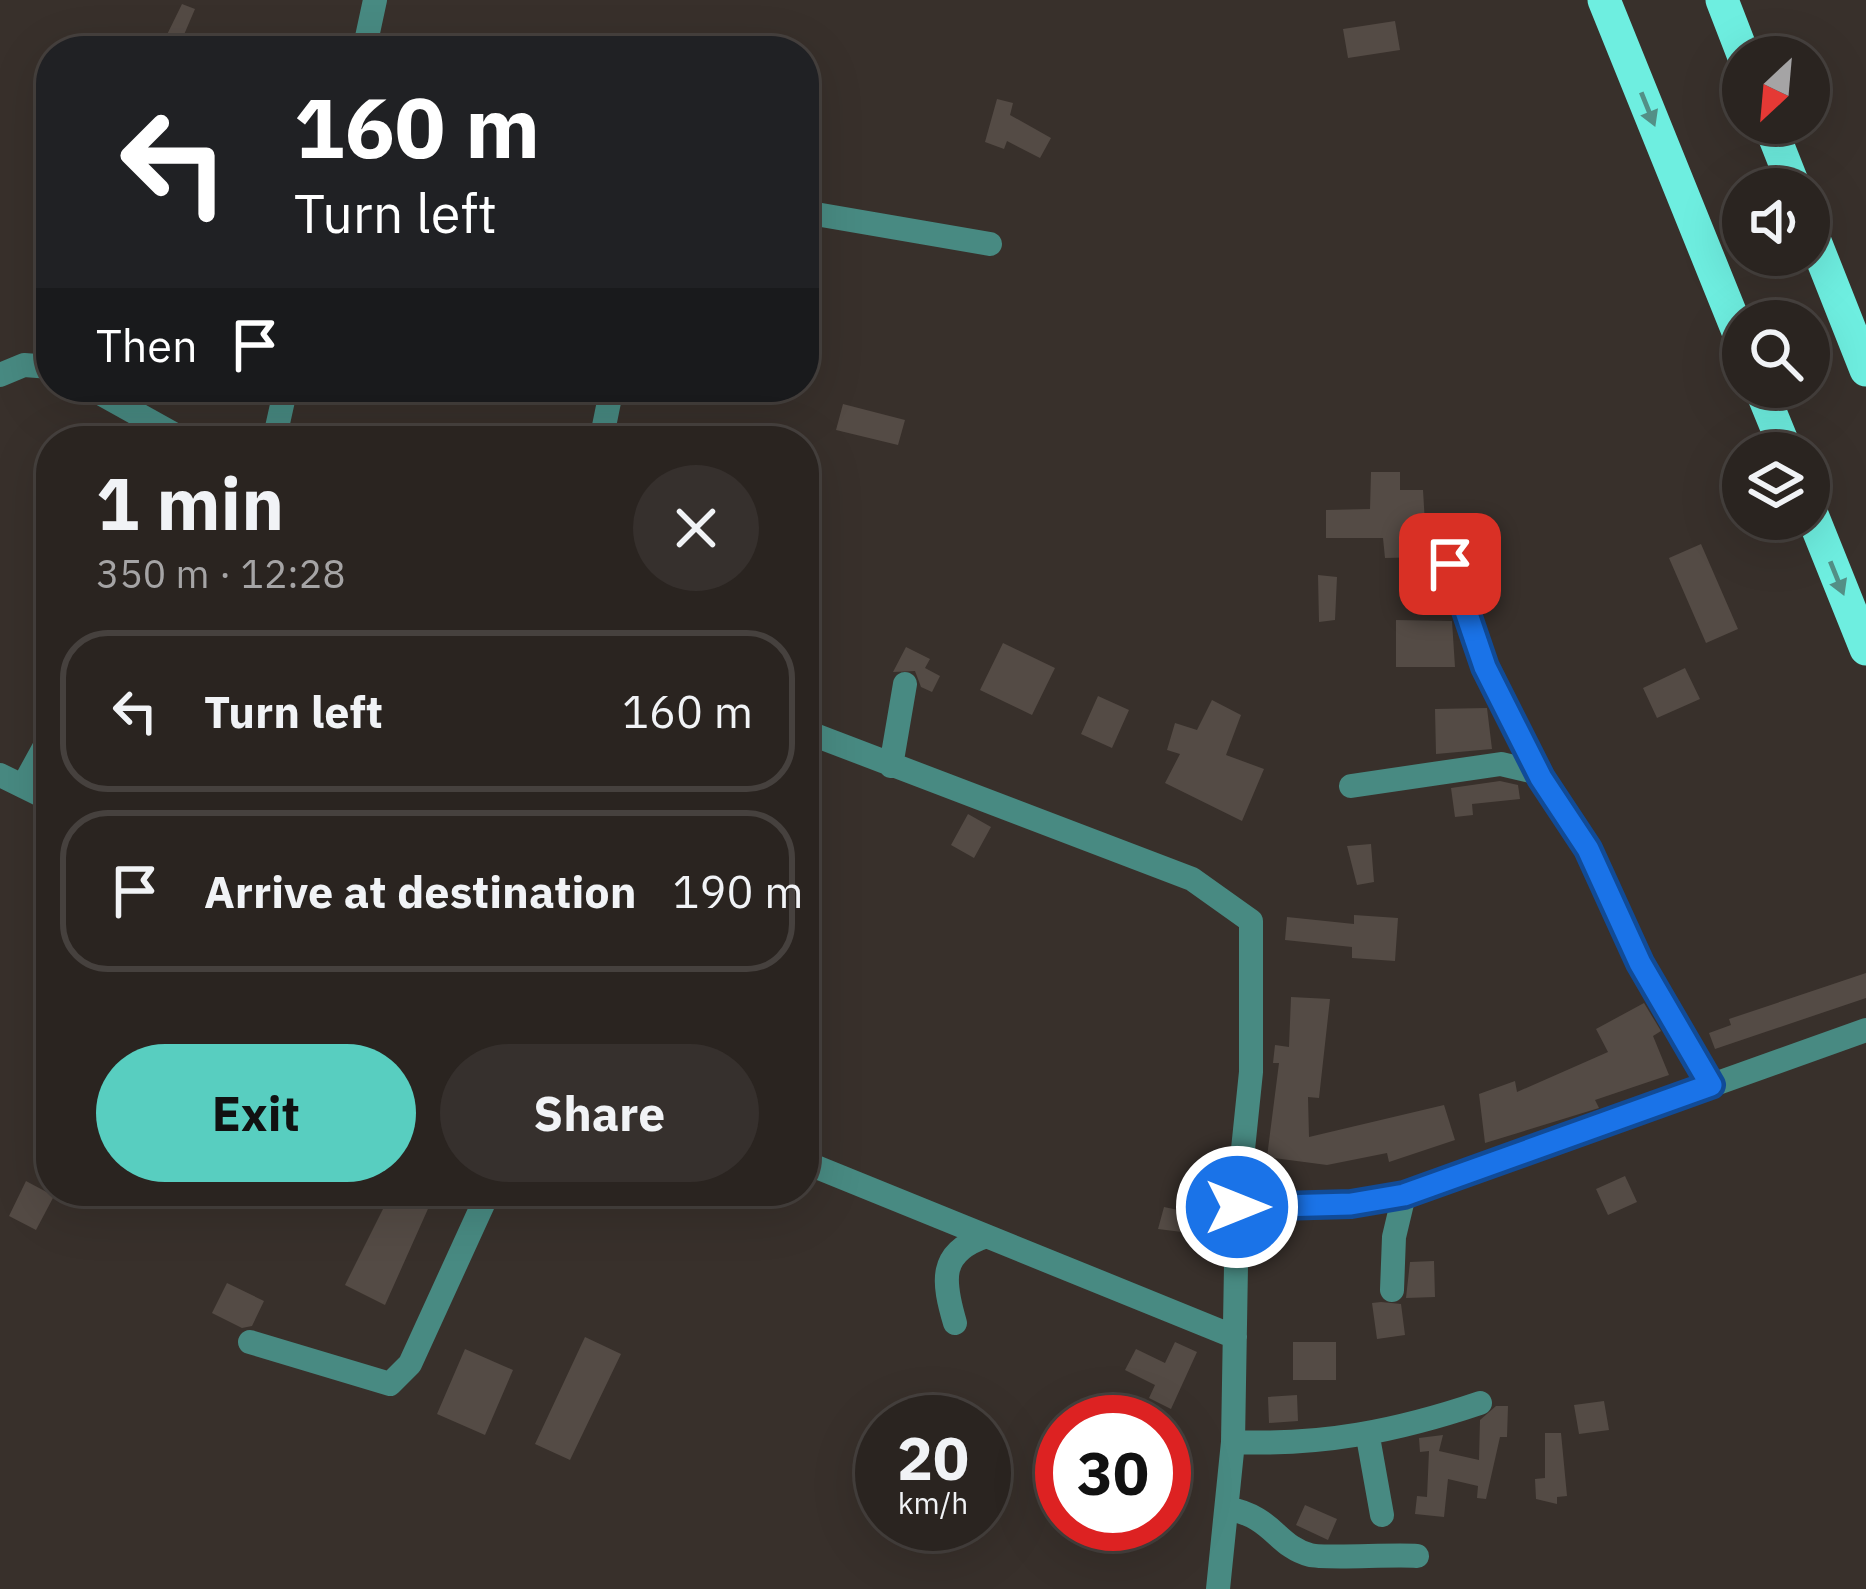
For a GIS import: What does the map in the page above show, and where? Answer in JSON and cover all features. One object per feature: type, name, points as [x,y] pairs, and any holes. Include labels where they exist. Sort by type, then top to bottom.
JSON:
[{"type":"highway","points":[[1604,0],[1725,300]]},
{"type":"highway","points":[[1722,0],[1736,36]]},
{"type":"highway","points":[[1829,276],[1866,370]]},
{"type":"highway","points":[[1822,540],[1866,649]]},
{"type":"street","points":[[367,36],[375,0]]},
{"type":"street","points":[[819,215],[990,244]]},
{"type":"street","points":[[0,375],[24,365],[36,366]]},
{"type":"street","points":[[116,402],[159,426]]},
{"type":"street","points":[[1438,530],[1485,667],[1538,773],[1588,849],[1640,963],[1711,1085]]},
{"type":"street","points":[[891,766],[905,684]]},
{"type":"street","points":[[819,737],[1192,879],[1251,921],[1250,1072],[1237,1207],[1234,1442],[1218,1589]]},
{"type":"street","points":[[12,781],[36,753]]},
{"type":"street","points":[[1351,786],[1501,764],[1538,773]]},
{"type":"street","points":[[1237,1207],[1351,1204],[1404,1195],[1866,1030]]},
{"type":"street","points":[[819,1168],[1235,1336]]},
{"type":"street","points":[[1392,1290],[1394,1237],[1404,1195]]},
{"type":"street","points":[[250,1342],[390,1384],[410,1364],[482,1206]]},
{"type":"street","points":[[955,1322],[944,1282],[947,1262],[962,1244],[984,1237]]},
{"type":"street","points":[[1234,1442],[1294,1444],[1368,1437],[1480,1403]]},
{"type":"street","points":[[1368,1437],[1382,1515]]},
{"type":"street","points":[[1227,1508],[1255,1514],[1297,1550],[1316,1557],[1352,1552],[1418,1556]]},
{"type":"building","points":[[182,4],[195,9],[183,36],[166,36]]},
{"type":"building","points":[[1395,21],[1400,50],[1348,58],[1343,29]]},
{"type":"building","points":[[997,99],[1013,103],[1010,115],[1051,138],[1040,158],[1007,141],[1004,149],[985,142]]},
{"type":"building","points":[[843,404],[905,420],[898,445],[836,430]]},
{"type":"building","points":[[1371,472],[1400,472],[1400,490],[1423,490],[1427,557],[1385,558],[1383,538],[1326,538],[1326,510],[1370,509]]},
{"type":"building","points":[[1701,544],[1738,629],[1706,643],[1669,558]]},
{"type":"building","points":[[1318,575],[1337,577],[1335,620],[1319,622]]},
{"type":"building","points":[[1396,620],[1452,621],[1455,667],[1396,667]]},
{"type":"building","points":[[1003,643],[1055,668],[1032,715],[980,690]]},
{"type":"building","points":[[906,647],[930,659],[925,668],[940,676],[932,692],[921,687],[915,671],[893,672]]},
{"type":"building","points":[[1685,668],[1700,699],[1657,718],[1643,688]]},
{"type":"building","points":[[1098,696],[1129,710],[1112,748],[1081,734]]},
{"type":"building","points":[[1212,700],[1241,715],[1226,755],[1264,769],[1242,821],[1165,783],[1180,754],[1167,750],[1175,723],[1197,730]]},
{"type":"building","points":[[1487,708],[1492,749],[1436,754],[1435,709]]},
{"type":"building","points":[[1500,781],[1518,785],[1520,799],[1472,804],[1473,815],[1455,817],[1451,788]]},
{"type":"building","points":[[968,814],[991,827],[974,858],[951,845]]},
{"type":"building","points":[[1371,844],[1374,882],[1357,885],[1347,846]]},
{"type":"building","points":[[1354,915],[1398,918],[1395,961],[1352,958],[1352,947],[1285,940],[1287,917],[1354,924]]},
{"type":"building","points":[[1866,973],[1866,998],[1715,1049],[1709,1033],[1731,1025],[1729,1019]]},
{"type":"building","points":[[1291,997],[1330,999],[1319,1098],[1308,1097],[1309,1137],[1444,1105],[1455,1140],[1389,1162],[1387,1153],[1327,1165],[1267,1157],[1279,1063],[1273,1063],[1275,1045],[1289,1047]]},
{"type":"building","points":[[1644,1003],[1661,1031],[1653,1036],[1669,1075],[1595,1100],[1599,1108],[1485,1143],[1479,1094],[1515,1081],[1517,1092],[1608,1052],[1596,1029]]},
{"type":"building","points":[[1625,1176],[1637,1202],[1608,1215],[1596,1189]]},
{"type":"building","points":[[26,1181],[36,1186],[36,1206],[49,1206],[36,1230],[9,1216]]},
{"type":"building","points":[[384,1206],[429,1206],[385,1305],[345,1285]]},
{"type":"building","points":[[1164,1207],[1216,1218],[1214,1236],[1158,1229]]},
{"type":"building","points":[[1434,1261],[1435,1297],[1406,1298],[1410,1262]]},
{"type":"building","points":[[227,1283],[264,1301],[252,1326],[242,1328],[212,1313]]},
{"type":"building","points":[[1372,1303],[1401,1304],[1405,1335],[1377,1339]]},
{"type":"building","points":[[585,1337],[621,1354],[570,1460],[535,1444]]},
{"type":"building","points":[[1175,1342],[1197,1352],[1177,1395],[1150,1395],[1155,1385],[1125,1370],[1136,1349],[1165,1363]]},
{"type":"building","points":[[1293,1342],[1336,1342],[1336,1380],[1293,1380]]},
{"type":"building","points":[[465,1349],[513,1370],[485,1435],[437,1414]]},
{"type":"building","points":[[1297,1395],[1298,1421],[1269,1423],[1268,1397]]},
{"type":"building","points":[[1604,1401],[1609,1430],[1579,1434],[1574,1405]]},
{"type":"building","points":[[1496,1406],[1508,1406],[1507,1437],[1500,1437],[1486,1499],[1477,1498],[1478,1486],[1448,1479],[1444,1517],[1415,1514],[1417,1496],[1427,1497],[1429,1451],[1420,1452],[1419,1438],[1443,1435],[1439,1451],[1479,1460],[1480,1420]]},
{"type":"building","points":[[1545,1433],[1561,1433],[1567,1496],[1557,1497],[1557,1504],[1536,1499],[1535,1479],[1545,1478]]},
{"type":"building","points":[[1305,1505],[1337,1519],[1328,1540],[1296,1525]]},
{"type":"route","points":[[1237,1207],[1351,1204],[1404,1195],[1711,1085],[1640,963],[1588,849],[1541,778],[1485,667],[1450,564]]}]
